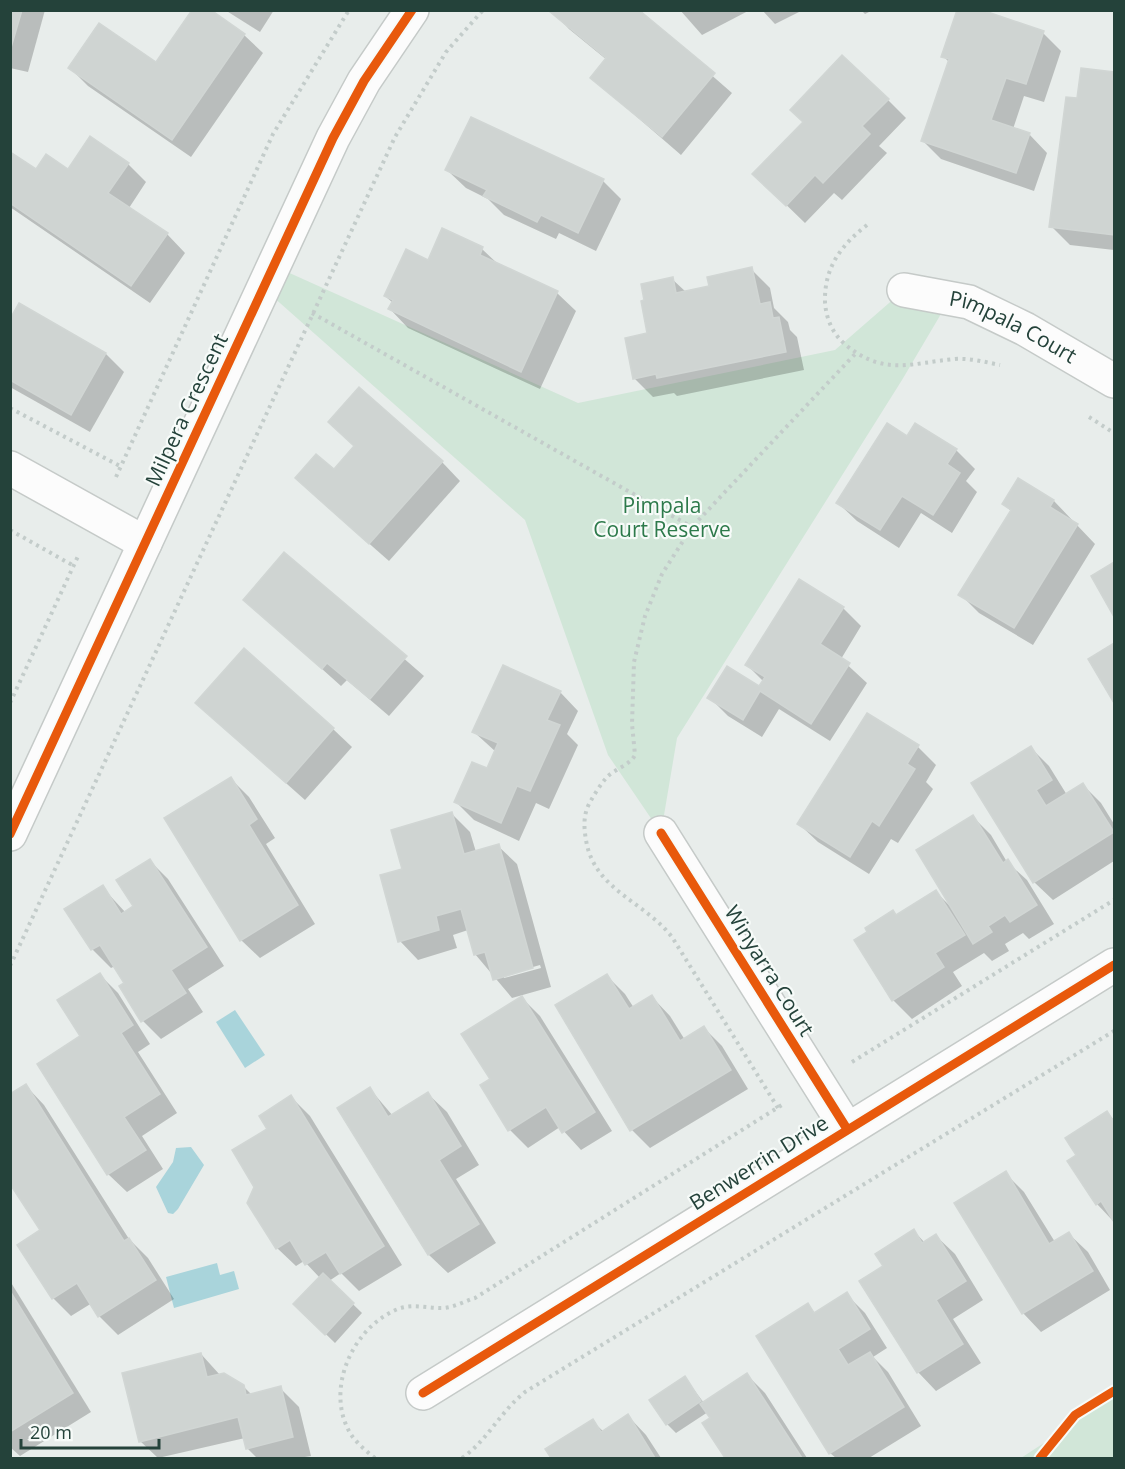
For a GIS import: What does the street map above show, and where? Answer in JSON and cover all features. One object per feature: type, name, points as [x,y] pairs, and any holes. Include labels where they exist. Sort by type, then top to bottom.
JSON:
[{"type":"street","name":"Milpera Crescent","points":[[10,834],[333,138],[364,81],[412,10]]},
{"type":"street","name":"Pimpala Court","points":[[904,290],[969,302],[1026,329],[1114,381]]},
{"type":"street","points":[[10,468],[145,543]]},
{"type":"street","name":"Winyarra Court","points":[[661,832],[847,1129]]},
{"type":"street","name":"Benwerrin Drive","points":[[423,1393],[1114,965]]},
{"type":"path","points":[[116,477],[273,134],[349,10]]},
{"type":"path","points":[[10,966],[395,137],[446,52],[483,10]]},
{"type":"path","points":[[867,225],[839,251],[830,267],[825,290],[826,311],[832,329],[856,353],[868,361],[884,365],[913,366],[955,359],[977,360],[1010,370]]},
{"type":"path","points":[[312,313],[692,527]]},
{"type":"path","points":[[778,1108],[666,929],[646,910],[610,886],[597,870],[587,851],[583,825],[588,808],[607,778],[635,755],[632,682],[639,640],[663,574],[692,527],[856,353]]},
{"type":"path","points":[[10,408],[120,466]]},
{"type":"path","points":[[1082,413],[1114,433]]},
{"type":"path","points":[[10,530],[74,566]]},
{"type":"path","points":[[10,703],[81,551]]},
{"type":"path","points":[[846,1065],[1114,900]]},
{"type":"path","points":[[462,1458],[484,1438],[507,1406],[525,1392],[1114,1031]]},
{"type":"path","points":[[375,1458],[352,1435],[342,1405],[341,1383],[354,1347],[380,1319],[399,1308],[422,1305],[443,1308],[475,1298],[789,1101]]},
{"type":"green space","name":"Pimpala Court Reserve","points":[[274,266],[578,403],[835,350],[904,290],[951,297],[902,380],[677,738],[661,833],[608,755],[525,520],[263,288]]},
{"type":"green space","points":[[1114,1397],[1114,1458],[1021,1458]]},
{"type":"water","points":[[235,1010],[265,1055],[245,1068],[216,1022]]},
{"type":"water","points":[[191,1147],[204,1165],[178,1209],[173,1214],[168,1213],[156,1187],[173,1162],[176,1148]]},
{"type":"water","points":[[217,1263],[220,1275],[234,1271],[239,1289],[174,1308],[166,1277]]},
{"type":"building","points":[[10,10],[22,10],[10,51]]},
{"type":"building","points":[[192,10],[211,10],[245,34],[172,140],[68,68],[99,23],[156,62]]},
{"type":"building","points":[[639,10],[715,73],[662,137],[590,78],[606,58],[549,11]]},
{"type":"building","points":[[957,10],[982,10],[1044,31],[1026,84],[1006,78],[991,120],[1030,133],[1016,173],[921,141],[949,59],[941,57]]},
{"type":"building","points":[[842,55],[889,99],[862,126],[870,134],[823,183],[815,175],[786,206],[752,174],[803,122],[790,110]]},
{"type":"building","points":[[1081,68],[1114,72],[1114,235],[1049,227],[1066,97],[1077,98]]},
{"type":"building","points":[[471,117],[604,179],[578,233],[541,215],[537,222],[483,196],[487,190],[445,170]]},
{"type":"building","points":[[90,136],[129,163],[108,193],[168,233],[131,286],[10,203],[10,152],[36,169],[46,154],[68,169]]},
{"type":"building","points":[[442,228],[483,247],[480,255],[558,291],[521,372],[388,309],[393,300],[384,296],[406,249],[428,260]]},
{"type":"building","points":[[752,267],[760,304],[770,302],[773,318],[779,317],[786,352],[657,378],[656,374],[633,379],[625,338],[647,333],[641,301],[644,300],[641,284],[673,277],[676,293],[709,286],[707,277]]},
{"type":"building","points":[[19,303],[106,353],[71,415],[10,380],[10,319]]},
{"type":"building","points":[[359,387],[443,461],[369,544],[295,478],[316,454],[334,469],[354,446],[328,422]]},
{"type":"building","points":[[887,423],[907,436],[915,423],[957,449],[947,464],[960,473],[933,515],[902,496],[880,530],[836,503]]},
{"type":"building","points":[[1018,478],[1054,500],[1050,507],[1078,524],[1014,628],[958,595],[1011,510],[1002,504]]},
{"type":"building","points":[[284,552],[407,656],[370,699],[327,663],[322,669],[243,600]]},
{"type":"building","points":[[1114,562],[1114,617],[1091,576]]},
{"type":"building","points":[[799,579],[844,607],[820,644],[850,663],[811,724],[760,691],[743,720],[707,698],[727,666],[759,686],[765,677],[745,665]]},
{"type":"building","points":[[1114,643],[1114,703],[1088,659]]},
{"type":"building","points":[[244,648],[334,728],[286,783],[195,703]]},
{"type":"building","points":[[503,665],[561,691],[547,720],[560,725],[530,791],[517,786],[501,823],[454,802],[472,762],[487,768],[498,743],[472,732]]},
{"type":"building","points":[[867,713],[919,745],[907,764],[915,769],[879,826],[872,821],[850,857],[797,824]]},
{"type":"building","points":[[1031,746],[1052,780],[1036,790],[1046,806],[1083,783],[1114,832],[1033,883],[971,783]]},
{"type":"building","points":[[231,777],[257,819],[249,825],[298,905],[240,941],[164,818]]},
{"type":"building","points":[[452,812],[464,854],[499,844],[533,968],[493,980],[485,952],[474,955],[461,909],[436,916],[439,930],[398,942],[380,875],[402,869],[391,830]]},
{"type":"building","points":[[973,815],[1003,863],[1008,859],[1037,905],[1010,922],[1005,915],[988,926],[992,932],[973,944],[916,850]]},
{"type":"building","points":[[150,859],[207,947],[171,970],[186,993],[141,1022],[119,986],[124,983],[100,945],[91,950],[64,909],[103,885],[121,914],[133,906],[116,880]]},
{"type":"building","points":[[936,890],[965,935],[935,953],[944,967],[892,1001],[854,940],[867,932],[865,928],[893,910],[896,915]]},
{"type":"building","points":[[100,973],[133,1025],[121,1033],[160,1094],[124,1117],[146,1150],[107,1175],[37,1064],[80,1036],[57,1000]]},
{"type":"building","points":[[607,974],[629,1009],[652,995],[680,1041],[704,1026],[731,1070],[630,1131],[555,1005]]},
{"type":"building","points":[[522,996],[595,1112],[562,1133],[546,1107],[508,1131],[480,1085],[490,1079],[461,1034]]},
{"type":"building","points":[[26,1084],[124,1241],[129,1238],[156,1280],[98,1317],[77,1283],[52,1299],[17,1245],[40,1230],[10,1184],[10,1094]]},
{"type":"building","points":[[370,1087],[388,1117],[428,1092],[461,1146],[439,1160],[479,1224],[428,1255],[337,1108]]},
{"type":"building","points":[[291,1095],[384,1246],[340,1274],[326,1252],[305,1265],[290,1240],[276,1249],[247,1203],[254,1187],[232,1150],[267,1129],[259,1116]]},
{"type":"building","points":[[1107,1111],[1114,1122],[1114,1222],[1101,1201],[1096,1205],[1067,1161],[1076,1155],[1065,1138]]},
{"type":"building","points":[[1006,1171],[1049,1244],[1069,1232],[1093,1271],[1022,1314],[954,1203]]},
{"type":"building","points":[[914,1229],[922,1243],[936,1234],[966,1281],[936,1300],[963,1344],[917,1373],[859,1281],[883,1266],[875,1254]]},
{"type":"building","points":[[323,1273],[354,1303],[325,1335],[293,1304]]},
{"type":"building","points":[[10,1291],[73,1393],[10,1432]]},
{"type":"building","points":[[847,1292],[870,1329],[838,1349],[848,1365],[870,1352],[904,1407],[829,1454],[756,1336],[808,1303],[814,1313]]},
{"type":"building","points":[[201,1353],[207,1377],[224,1373],[244,1385],[246,1395],[281,1386],[293,1437],[246,1449],[238,1417],[139,1442],[122,1373]]},
{"type":"building","points":[[747,1373],[802,1458],[725,1458],[702,1423],[710,1418],[700,1404]]},
{"type":"building","points":[[685,1376],[701,1401],[666,1425],[649,1400]]},
{"type":"building","points":[[628,1414],[655,1458],[551,1458],[545,1449],[593,1419],[601,1432]]},
{"type":"cycle path","points":[[10,834],[333,138],[364,81],[412,10]]},
{"type":"cycle path","points":[[661,833],[847,1129]]},
{"type":"cycle path","points":[[423,1393],[1114,965]]},
{"type":"cycle path","points":[[1040,1458],[1075,1415],[1114,1391]]}]
